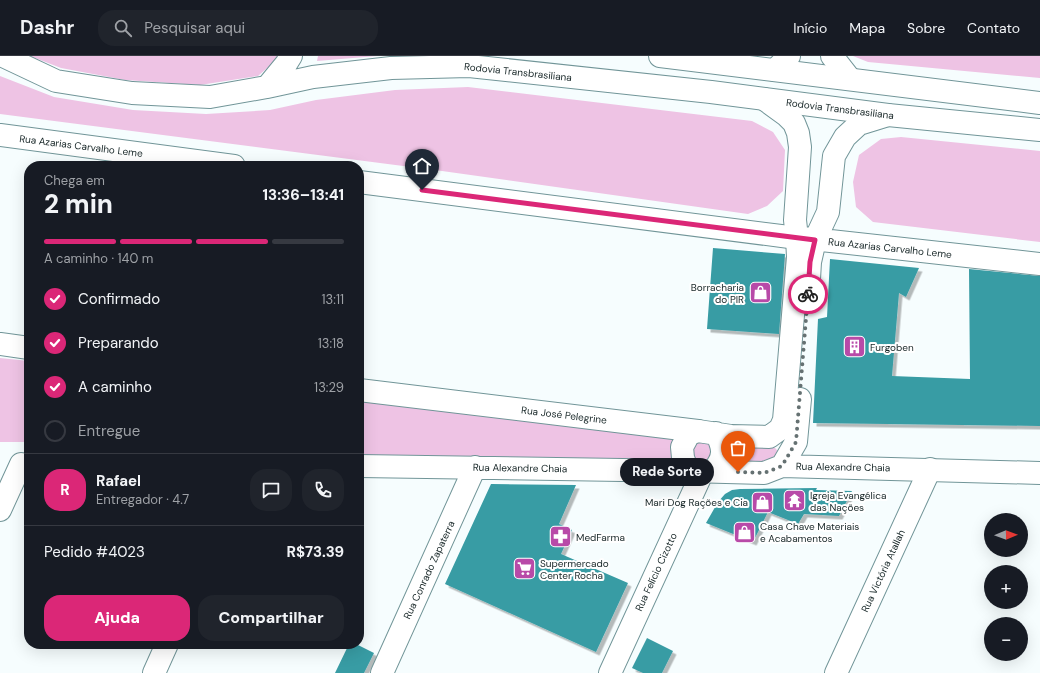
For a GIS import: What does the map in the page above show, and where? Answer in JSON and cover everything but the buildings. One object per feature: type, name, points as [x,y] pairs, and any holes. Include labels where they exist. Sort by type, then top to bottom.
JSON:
[{"type":"main road","name":"Rodovia Transbrasiliana","points":[[5,56],[56,81],[132,94],[210,97],[313,77],[391,68],[469,66],[704,91],[888,115],[1040,130]]},
{"type":"main road","points":[[267,87],[291,56]]},
{"type":"main road","points":[[660,56],[782,63],[850,79],[1040,103]]},
{"type":"main road","points":[[832,56],[850,79]]},
{"type":"main road","points":[[764,99],[786,115],[794,123],[798,133],[800,147],[794,220],[806,239],[810,262],[796,442],[782,466]]},
{"type":"main road","points":[[806,239],[828,212],[834,156],[845,137],[859,124],[888,115]]},
{"type":"main road","name":"Rua Azarias Carvalho Leme","points":[[0,136],[195,161]]},
{"type":"main road","name":"Rua Azarias Carvalho Leme","points":[[364,183],[806,239],[1040,264]]},
{"type":"main road","name":"Rua José Pelegrine","points":[[364,391],[731,436],[769,436],[780,429],[784,420],[798,258],[806,239]]},
{"type":"main road","points":[[0,344],[24,347]]},
{"type":"main road","points":[[707,432],[721,443],[722,457],[701,471],[683,458],[682,447],[688,436],[707,432]]},
{"type":"main road","points":[[0,510],[17,464]]},
{"type":"main road","name":"Rua Alexandre Chaia","points":[[364,466],[764,473],[782,466],[1040,473]]},
{"type":"main road","name":"Rua Conrado Zapaterra","points":[[382,673],[476,467]]},
{"type":"main road","name":"Rua Victória Atallah","points":[[836,673],[930,469]]},
{"type":"main road","name":"Rua Felício Cizotto","points":[[610,673],[701,471]]},
{"type":"main road","points":[[154,673],[165,649]]},
{"type":"shaded area","points":[[30,56],[281,56],[258,76],[200,85],[125,80],[61,68]]},
{"type":"shaded area","points":[[318,56],[377,56],[317,61]]},
{"type":"shaded area","points":[[853,56],[1040,56],[1040,78],[868,62]]},
{"type":"shaded area","points":[[0,76],[54,97],[133,110],[206,114],[270,110],[316,100],[395,90],[468,87],[752,121],[773,132],[785,150],[783,191],[767,206],[748,214],[442,171],[0,114]]},
{"type":"shaded area","points":[[901,137],[1040,151],[1040,242],[873,222],[856,207],[853,182],[859,155],[881,139]]},
{"type":"shaded area","points":[[0,358],[24,360],[24,442],[0,442]]},
{"type":"shaded area","points":[[364,401],[673,436],[673,460],[364,456]]},
{"type":"shaded area","points":[[707,435],[718,456],[697,467],[688,443]]},
{"type":"shaded area","points":[[727,440],[769,442],[777,450],[776,462],[724,466]]},
{"type":"way so far","points":[[738,472],[764,473],[782,466],[796,442],[808,294]]},
{"type":"place","name":"Borracharia do PIR","points":[[760,293]]},
{"type":"place","name":"Furgoben","points":[[855,347]]},
{"type":"place","name":"Rede Sorte","points":[[738,472]]},
{"type":"place","name":"Igreja Evangélica das Nações","points":[[794,501]]},
{"type":"place","name":"Mari Dog Rações e Cia","points":[[763,502]]},
{"type":"place","name":"Casa Chave Materiais e Acabamentos","points":[[744,532]]},
{"type":"place","name":"MedFarma","points":[[561,537]]},
{"type":"place","name":"Supermercado Center Rocha","points":[[524,569]]},
{"type":"route","points":[[422,190],[815,240],[810,262],[808,294]]}]
